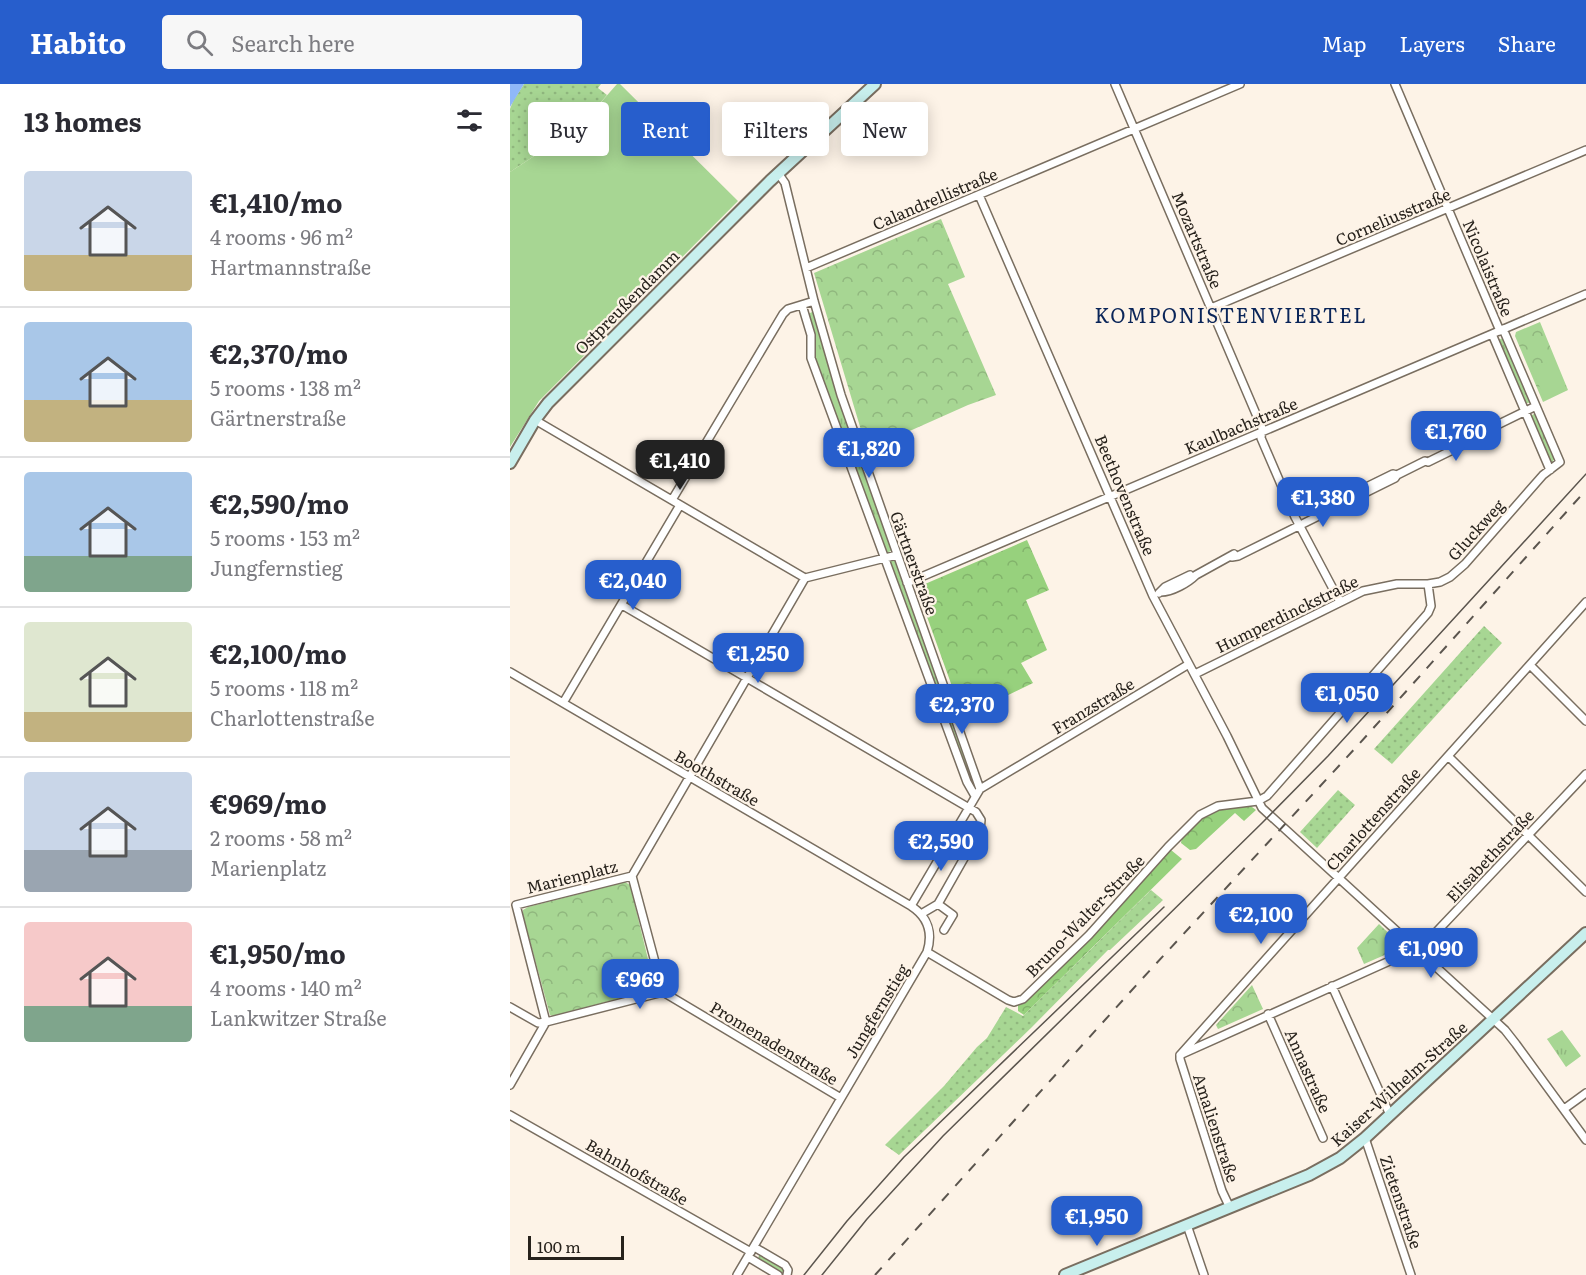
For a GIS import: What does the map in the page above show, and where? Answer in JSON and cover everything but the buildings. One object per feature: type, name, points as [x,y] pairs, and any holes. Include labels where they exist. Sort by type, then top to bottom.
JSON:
[{"type":"main road","name":"Ostpreußendamm","points":[[510,463],[548,403],[778,173],[875,84]]},
{"type":"main road","name":"Kaiser-Wilhelm-Straße","points":[[1068,1274],[1315,1172],[1340,1158],[1365,1138],[1586,933]]},
{"type":"street","name":"Mozartstraße","points":[[1115,84],[1262,428],[1261,438],[1299,524],[1340,602]]},
{"type":"street","name":"Calandrellistraße","points":[[806,268],[1240,84]]},
{"type":"street","name":"Nicolaistraße","points":[[1395,84],[1499,331],[1536,406],[1560,462]]},
{"type":"street","name":"Corneliusstraße","points":[[1211,308],[1586,150]]},
{"type":"street","name":"Gärtnerstraße","points":[[778,173],[785,183],[814,301],[841,395],[980,789]]},
{"type":"street","name":"Beethovenstraße","points":[[979,195],[1110,496],[1189,664],[1258,801],[1493,1019],[1516,1044],[1586,1140]]},
{"type":"street","name":"Kaulbachstraße","points":[[907,583],[1586,294]]},
{"type":"street","points":[[672,500],[783,314],[788,309],[814,301]]},
{"type":"street","name":"Gärtnerstraße","points":[[802,305],[811,335],[812,358],[967,782],[975,796]]},
{"type":"street","name":"Nicolaistraße","points":[[1499,331],[1525,411],[1550,470]]},
{"type":"street","points":[[1157,594],[1167,592],[1193,579],[1196,575],[1238,556],[1245,550],[1395,478],[1425,461],[1426,458],[1536,406]]},
{"type":"street","points":[[536,420],[805,578],[897,555]]},
{"type":"street","name":"Gluckweg","points":[[1428,584],[1450,577],[1465,564],[1543,475],[1560,462]]},
{"type":"street","points":[[563,703],[680,505]]},
{"type":"street","points":[[632,876],[805,578]]},
{"type":"street","name":"Humperdinckstraße","points":[[1195,674],[1363,591],[1397,584],[1428,584]]},
{"type":"street","points":[[1258,801],[1267,796],[1280,782],[1430,610],[1428,584]]},
{"type":"street","name":"Charlottenstraße","points":[[1180,1055],[1586,602]]},
{"type":"street","points":[[622,605],[747,679],[968,808],[976,812],[979,815],[980,830],[938,904],[921,914],[911,906],[968,808],[975,796],[980,789]]},
{"type":"street","name":"Franzstraße","points":[[980,789],[1189,664]]},
{"type":"street","points":[[1530,664],[1586,720]]},
{"type":"street","name":"Boothstraße","points":[[510,672],[911,906]]},
{"type":"street","points":[[1448,756],[1586,892]]},
{"type":"street","name":"Elisabethstraße","points":[[1180,1055],[1424,945],[1586,774]]},
{"type":"street","name":"Bruno-Walter-Straße","points":[[927,952],[1008,1000],[1014,1002],[1023,999],[1089,935],[1200,815],[1224,804],[1258,801]]},
{"type":"street","name":"Marienplatz","points":[[546,1022],[513,903],[632,876],[663,992]]},
{"type":"street","points":[[938,904],[953,915],[944,930]]},
{"type":"street","name":"Jungfernstieg","points":[[737,1275],[927,952],[930,933],[921,914]]},
{"type":"street","points":[[1332,986],[1390,1115]]},
{"type":"street","points":[[510,1007],[538,1023],[663,992]]},
{"type":"street","name":"Promenadenstraße","points":[[663,992],[841,1098]]},
{"type":"street","name":"Annastraße","points":[[1268,1014],[1323,1138]]},
{"type":"street","points":[[510,1085],[546,1022]]},
{"type":"street","name":"Amalienstraße","points":[[1180,1055],[1222,1191],[1230,1208]]},
{"type":"street","points":[[1564,1109],[1586,1092]]},
{"type":"street","name":"Bahnhofstraße","points":[[510,1115],[751,1252]]},
{"type":"street","name":"Zietenstraße","points":[[1365,1138],[1411,1275]]},
{"type":"street","points":[[1187,1225],[1204,1275]]},
{"type":"street","points":[[751,1252],[778,1275]]},
{"type":"street","points":[[751,1252],[785,1265],[788,1270],[787,1275]]},
{"type":"green space","points":[[524,84],[601,84],[598,88],[607,95],[601,102],[528,102],[528,156],[534,156],[510,172],[510,109]]},
{"type":"green space","points":[[617,84],[620,84],[638,102],[621,102],[621,156],[693,156],[738,201],[539,401],[510,447],[510,172],[534,156],[609,156],[609,102],[601,102]]},
{"type":"green space","points":[[941,219],[965,277],[948,284],[996,395],[867,450],[814,273]]},
{"type":"green space","points":[[814,311],[838,394],[892,550],[886,554],[814,355],[808,314]]},
{"type":"green space","points":[[1540,322],[1568,390],[1543,402],[1515,336],[1516,332]]},
{"type":"green space","points":[[1503,338],[1531,402],[1525,404],[1498,340]]},
{"type":"green space","points":[[1554,360],[1567,390],[1545,399],[1532,369]]},
{"type":"green space","points":[[1536,413],[1555,457],[1552,463],[1549,462],[1530,416]]},
{"type":"green space","points":[[1027,540],[1049,590],[1026,600],[1047,650],[1021,663],[1033,683],[963,717],[917,589]]},
{"type":"green space","points":[[894,559],[973,773],[970,783],[889,561]]},
{"type":"green space","points":[[1484,626],[1502,643],[1392,764],[1374,749]]},
{"type":"green space","points":[[1338,790],[1355,805],[1317,848],[1300,832]]},
{"type":"green space","points":[[1248,804],[1256,810],[1244,821],[1235,813],[1196,849],[1190,850],[1181,843],[1190,828],[1208,813],[1222,807]]},
{"type":"green space","points":[[1171,850],[1182,859],[1024,1015],[1018,1011],[1018,1005],[1025,1003],[1101,928]]},
{"type":"green space","points":[[625,882],[630,885],[655,988],[550,1015],[523,910]]},
{"type":"green space","points":[[1151,890],[1163,900],[1108,950],[899,1155],[885,1145],[944,1086],[987,1038],[1006,1007],[1023,1016]]},
{"type":"green space","points":[[1379,924],[1403,947],[1364,964],[1357,948]]},
{"type":"green space","points":[[1252,985],[1263,1009],[1218,1029],[1216,1025]]},
{"type":"green space","points":[[1562,1030],[1581,1056],[1566,1067],[1547,1039]]},
{"type":"green space","points":[[759,1255],[783,1267],[784,1272],[779,1273],[758,1260]]},
{"type":"water","points":[[510,84],[524,84],[510,107]]},
{"type":"tram line","points":[[822,1275],[867,1219],[943,1136],[1328,756],[1586,474]]},
{"type":"tram line","points":[[804,1275],[847,1221],[904,1157],[1164,907]]},
{"type":"railway","points":[[875,1275],[1141,980],[1360,743],[1586,490]]},
{"type":"district","name":"KOMPONISTENVIERTEL","points":[[1231,316]]}]
